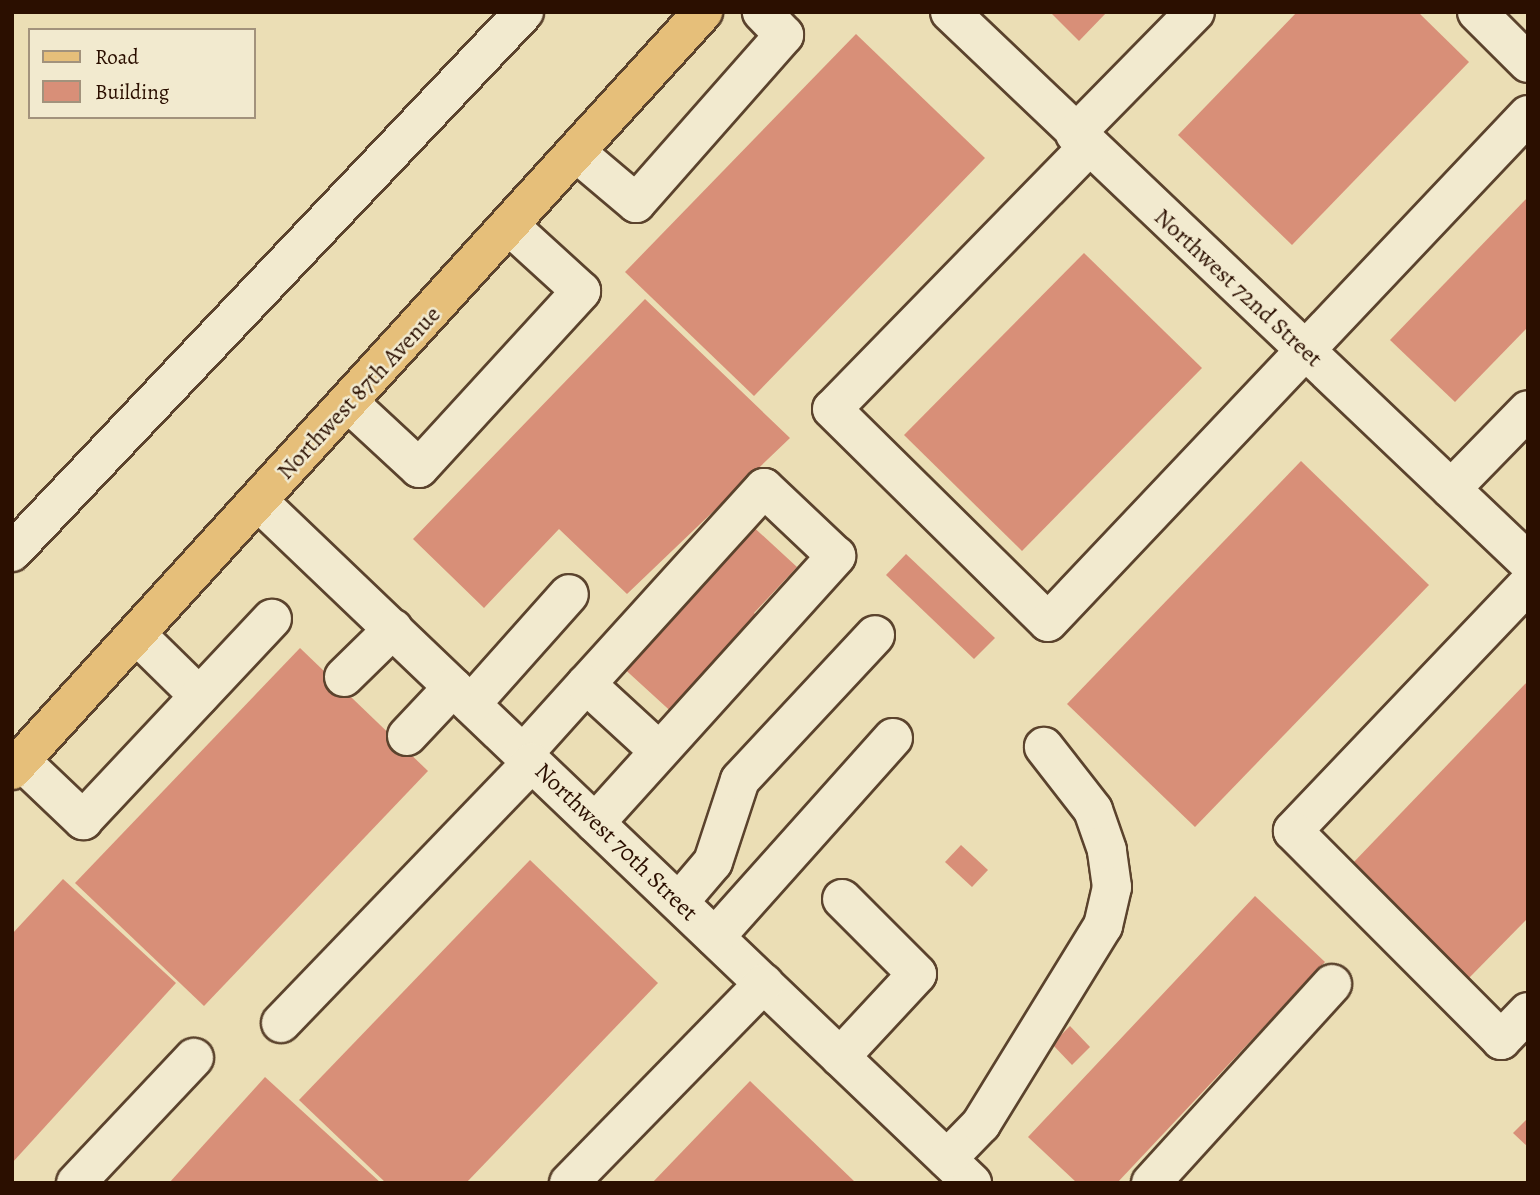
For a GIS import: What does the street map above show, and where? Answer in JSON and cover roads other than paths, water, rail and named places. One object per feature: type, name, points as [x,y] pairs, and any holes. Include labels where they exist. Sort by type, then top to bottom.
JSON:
[{"type":"main road","name":"Northwest 87th Avenue","points":[[17,766],[512,227],[702,12]]},
{"type":"street","points":[[12,552],[524,12]]},
{"type":"street","points":[[578,154],[636,204],[784,35],[762,12]]},
{"type":"street","name":"Northwest 72nd Street","points":[[950,12],[1081,141],[1528,562]]},
{"type":"street","points":[[1195,12],[1081,141],[832,409],[1048,621],[1307,354],[1528,116]]},
{"type":"street","points":[[1477,12],[1528,63]]},
{"type":"street","points":[[350,404],[419,468],[572,301],[581,291],[512,227]]},
{"type":"street","points":[[1451,489],[1528,410]]},
{"type":"street","points":[[281,1023],[528,758],[586,684],[764,488],[836,556],[595,823]]},
{"type":"street","name":"Northwest 70th Street","points":[[260,502],[963,1176]]},
{"type":"street","points":[[1528,584],[1293,831],[1501,1040],[1528,1012]]},
{"type":"street","points":[[407,736],[462,696],[569,594]]},
{"type":"street","points":[[17,766],[83,820],[272,619]]},
{"type":"street","points":[[344,677],[393,629]]},
{"type":"street","points":[[137,635],[200,696]]},
{"type":"street","points":[[678,902],[713,862],[740,780],[875,635]]},
{"type":"street","points":[[586,684],[659,751]]},
{"type":"street","points":[[715,937],[893,738]]},
{"type":"street","points":[[963,1176],[981,1124],[1103,926],[1112,887],[1107,850],[1093,810],[1044,747]]},
{"type":"street","points":[[840,1057],[917,974],[842,899]]},
{"type":"street","points":[[569,1183],[764,983]]},
{"type":"street","points":[[1151,1183],[1332,984]]},
{"type":"street","points":[[76,1183],[194,1058]]}]
